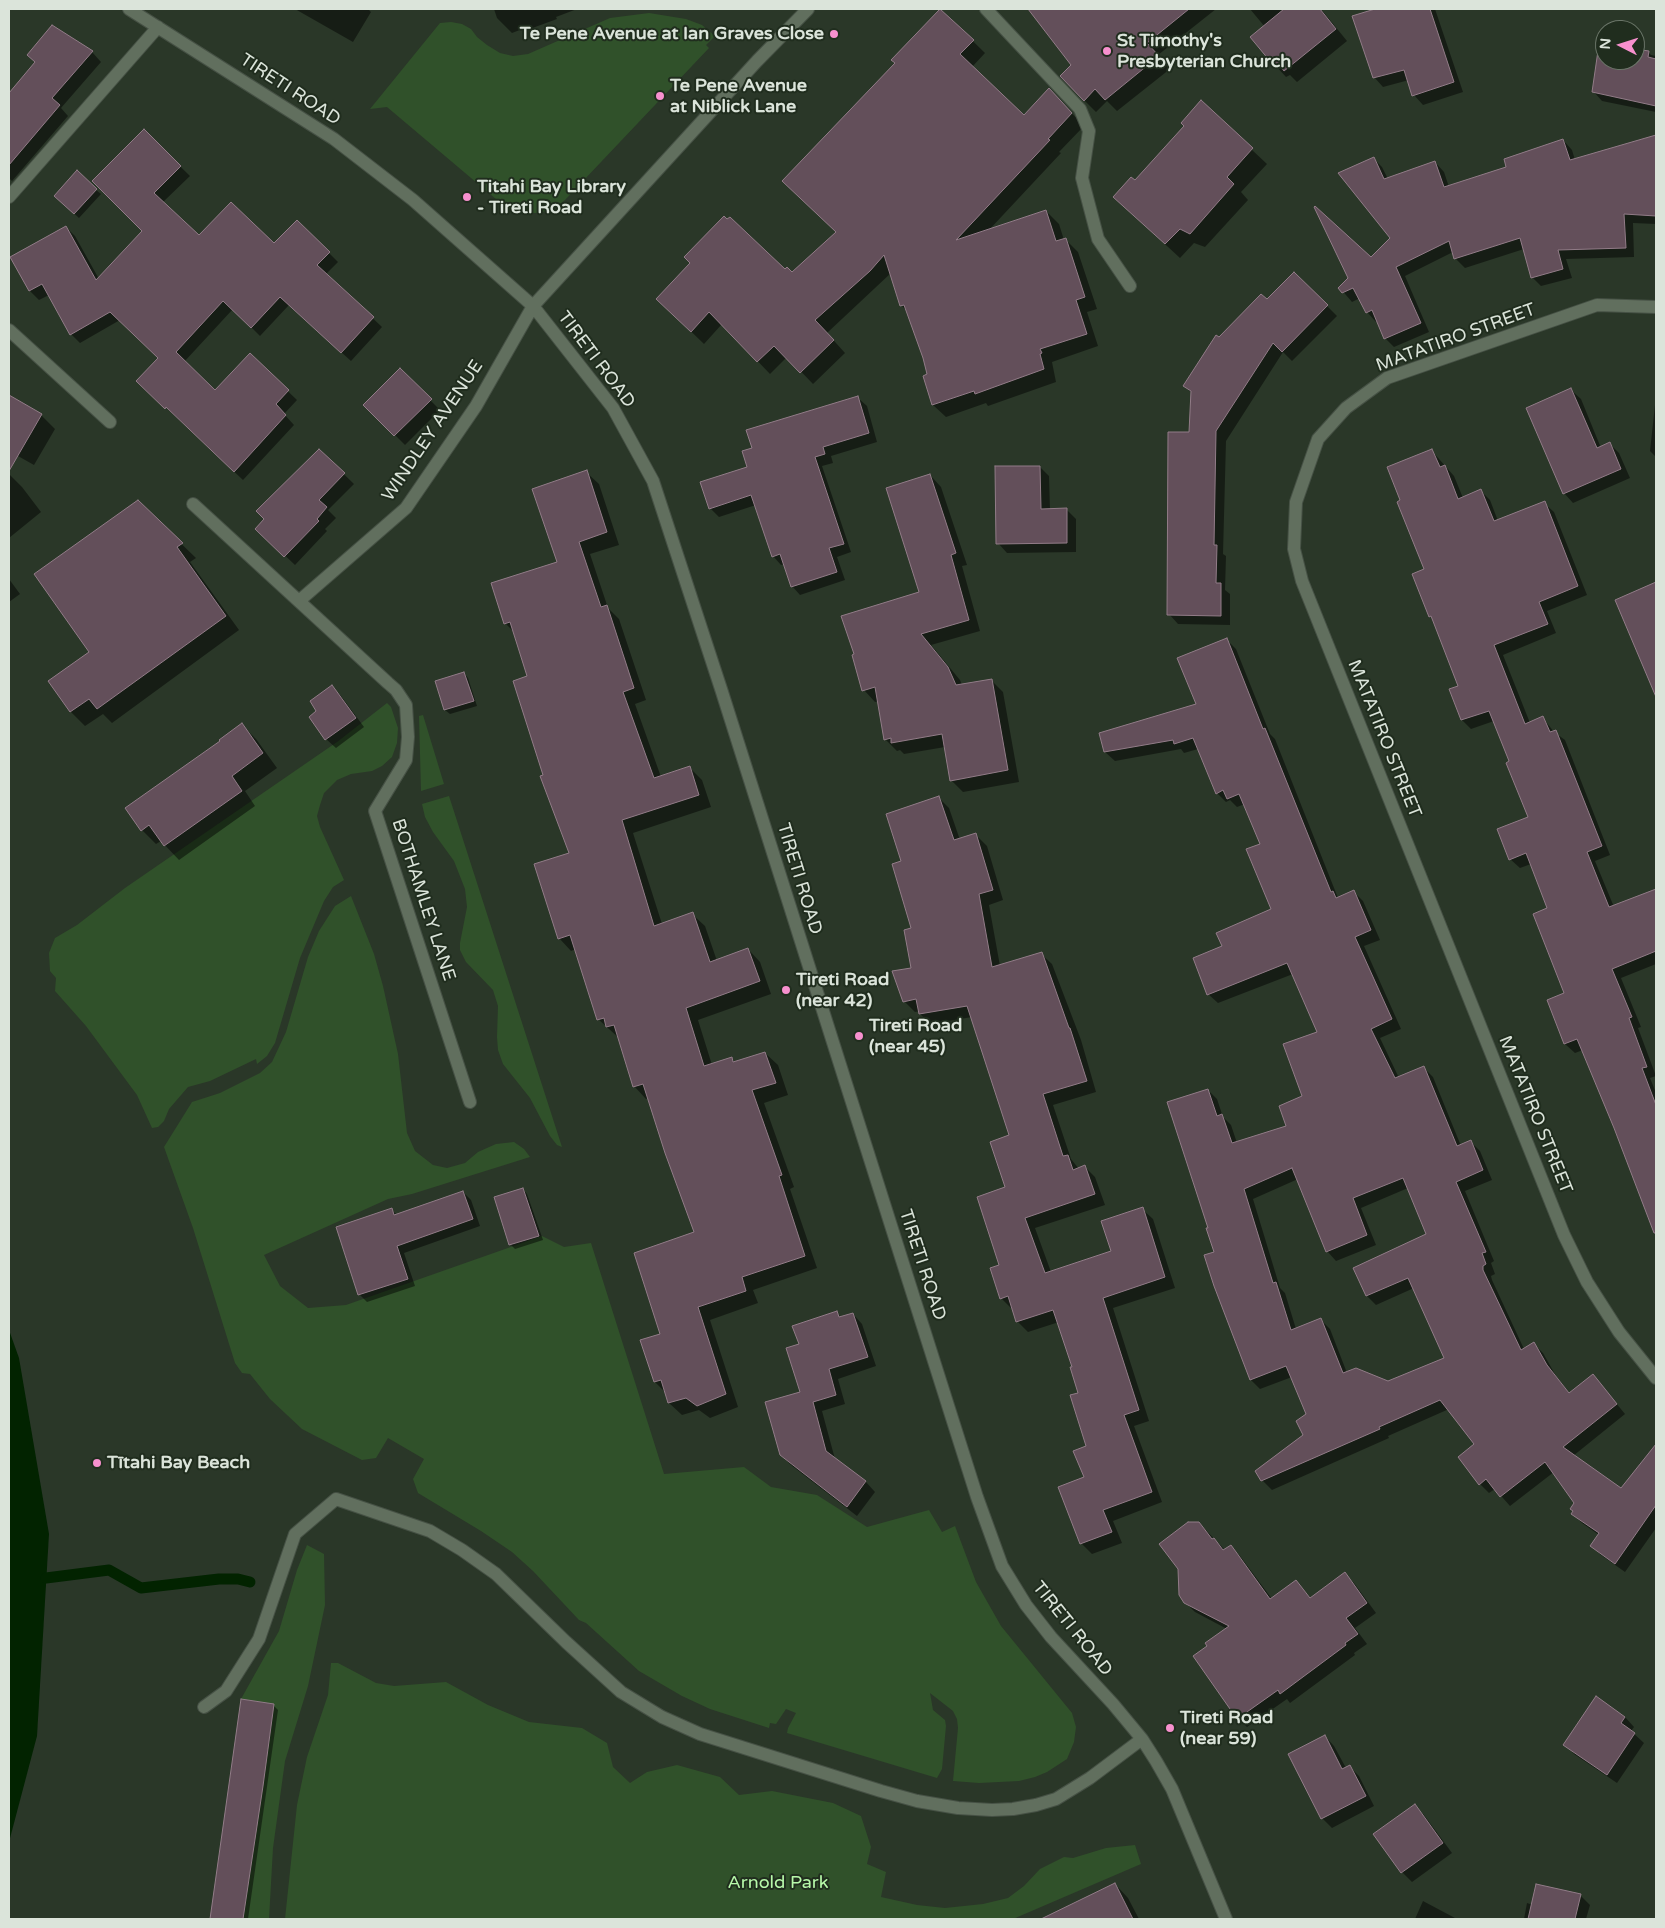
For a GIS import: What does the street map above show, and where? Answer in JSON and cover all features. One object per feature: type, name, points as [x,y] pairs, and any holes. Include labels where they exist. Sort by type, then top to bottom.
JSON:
[{"type":"street","name":"TIRETI ROAD","points":[[129,9],[318,128],[420,206],[533,306],[613,408],[653,481],[728,711],[977,1497],[1002,1566],[1026,1605],[1051,1637],[1114,1704],[1142,1739],[1172,1789],[1226,1919]]},
{"type":"street","name":"WINDLEY AVENUE","points":[[299,601],[406,508],[476,406],[533,306],[808,9]]},
{"type":"street","points":[[986,9],[1080,109],[1089,131],[1082,178],[1098,239],[1130,286]]},
{"type":"street","points":[[9,197],[158,27]]},
{"type":"street","name":"MATATIRO STREET","points":[[1656,307],[1597,305],[1387,378],[1346,408],[1318,439],[1296,502],[1294,549],[1302,581],[1564,1235],[1593,1290],[1620,1332],[1656,1378]]},
{"type":"street","points":[[9,330],[110,422]]},
{"type":"street","name":"BOTHAMLEY LANE","points":[[192,504],[396,690],[406,705],[408,737],[406,760],[376,811],[470,1102]]},
{"type":"street","points":[[204,1707],[226,1691],[259,1639],[295,1534],[336,1499],[430,1531],[462,1550],[496,1574],[621,1692],[655,1713],[700,1734],[881,1791],[918,1801],[958,1808],[1006,1809],[1036,1805],[1056,1799],[1090,1778],[1142,1739]]},
{"type":"green space","points":[[649,13],[686,19],[702,25],[715,36],[706,45],[709,48],[565,200],[556,207],[546,211],[524,213],[514,211],[503,205],[387,107],[370,109],[440,23],[462,24],[471,29],[487,45],[500,53],[513,56],[528,54],[610,18]]},
{"type":"green space","points":[[387,703],[391,707],[398,728],[397,743],[392,757],[382,766],[372,771],[351,774],[337,780],[324,793],[320,805],[317,816],[320,827],[344,880],[333,887],[324,901],[300,958],[275,1043],[267,1056],[257,1064],[256,1059],[210,1081],[188,1087],[169,1109],[164,1121],[158,1127],[152,1128],[137,1095],[86,1026],[55,991],[56,978],[50,971],[49,953],[55,938],[77,925],[125,888],[337,742]]},
{"type":"green space","points":[[423,715],[444,784],[421,791],[419,716]]},
{"type":"green space","points":[[449,796],[562,1147],[557,1145],[550,1136],[530,1098],[503,1064],[498,1050],[498,1006],[493,990],[466,962],[460,950],[467,907],[465,889],[454,861],[433,832],[425,817],[422,804]]},
{"type":"green space","points":[[351,896],[374,954],[383,986],[398,1054],[407,1133],[415,1151],[433,1165],[447,1168],[465,1163],[478,1152],[496,1144],[514,1142],[524,1149],[530,1157],[412,1194],[388,1199],[264,1255],[280,1286],[308,1308],[346,1305],[542,1236],[564,1247],[591,1243],[664,1474],[744,1467],[771,1487],[817,1495],[867,1527],[929,1510],[942,1532],[955,1526],[976,1582],[1001,1626],[1072,1713],[1076,1727],[1074,1742],[1067,1759],[1047,1772],[1019,1781],[979,1783],[953,1781],[958,1728],[957,1719],[953,1711],[930,1693],[933,1710],[945,1720],[946,1726],[942,1769],[937,1778],[787,1733],[796,1713],[786,1709],[776,1724],[770,1723],[769,1728],[710,1709],[682,1696],[639,1671],[586,1623],[579,1620],[533,1571],[512,1552],[418,1493],[413,1479],[424,1459],[388,1438],[376,1458],[362,1460],[302,1429],[270,1399],[250,1374],[242,1373],[235,1363],[193,1228],[164,1147],[192,1102],[220,1093],[260,1073],[272,1062],[286,1032],[308,957],[319,931],[335,906]]},
{"type":"green space","points":[[307,1545],[324,1554],[325,1605],[308,1686],[285,1761],[273,1848],[269,1919],[243,1919],[274,1704],[241,1699],[279,1631],[297,1570]]},
{"type":"green space","name":"Arnold Park","points":[[331,1663],[338,1663],[376,1683],[394,1686],[446,1682],[488,1705],[529,1722],[582,1728],[607,1743],[613,1767],[630,1783],[647,1772],[677,1765],[720,1777],[739,1795],[772,1791],[833,1803],[861,1816],[871,1847],[867,1864],[886,1872],[881,1897],[917,1905],[945,1908],[983,1904],[1008,1898],[1024,1886],[1040,1869],[1064,1857],[1073,1858],[1106,1848],[1135,1845],[1141,1864],[1013,1919],[285,1919],[297,1805],[307,1757],[328,1695]]},
{"type":"shaded area","points":[[9,1330],[19,1358],[49,1534],[37,1736],[9,1842]]},
{"type":"building","points":[[940,9],[974,40],[960,54],[1024,115],[1049,88],[1072,113],[1048,139],[1050,140],[956,240],[1046,210],[1056,241],[1066,238],[1085,297],[1076,300],[1087,334],[1040,349],[1044,369],[975,394],[974,391],[932,405],[923,376],[927,374],[923,358],[904,305],[900,306],[884,255],[870,271],[815,320],[834,340],[800,373],[774,346],[757,362],[709,312],[691,332],[656,299],[690,263],[684,257],[724,216],[727,219],[730,217],[785,269],[787,267],[792,272],[836,232],[782,181],[895,63],[891,60]]},
{"type":"building","name":"St Timothy's Presbyterian Church","points":[[1028,9],[1189,9],[1147,43],[1159,56],[1105,100],[1095,89],[1084,101],[1060,76],[1071,65]]},
{"type":"building","points":[[1284,9],[1320,9],[1336,29],[1284,71],[1278,63],[1274,66],[1250,37]]},
{"type":"building","points":[[1375,9],[1430,9],[1454,82],[1412,96],[1404,70],[1373,78],[1352,16]]},
{"type":"building","points":[[52,25],[93,51],[52,98],[60,105],[9,165],[9,93],[35,62],[27,55]]},
{"type":"building","points":[[1645,50],[1649,51],[1648,57],[1656,59],[1656,106],[1592,92],[1595,70],[1645,70]]},
{"type":"building","points":[[1201,100],[1253,148],[1227,177],[1234,184],[1190,234],[1180,229],[1165,244],[1113,197],[1131,177],[1135,180],[1184,126],[1181,123]]},
{"type":"building","points":[[144,129],[181,166],[154,193],[199,235],[231,202],[274,243],[297,220],[330,252],[317,265],[374,317],[341,353],[280,297],[251,328],[223,301],[176,352],[215,390],[250,353],[289,390],[276,404],[286,415],[234,472],[136,381],[158,358],[110,312],[70,335],[42,284],[29,291],[10,257],[66,226],[96,280],[142,231],[92,181]]},
{"type":"building","points":[[1656,135],[1656,216],[1624,214],[1626,248],[1558,250],[1563,269],[1531,278],[1520,238],[1454,259],[1449,241],[1396,267],[1421,323],[1384,339],[1372,310],[1366,313],[1353,288],[1342,293],[1338,288],[1348,278],[1315,206],[1371,257],[1390,238],[1338,173],[1374,157],[1384,179],[1435,161],[1444,187],[1506,167],[1504,159],[1563,139],[1570,160]]},
{"type":"building","points":[[77,170],[97,189],[74,214],[54,196]]},
{"type":"building","points":[[1294,272],[1328,305],[1282,352],[1273,343],[1216,431],[1214,545],[1217,545],[1216,583],[1221,583],[1221,616],[1167,615],[1168,432],[1189,432],[1191,391],[1183,386],[1216,335],[1219,337],[1261,294],[1267,299]]},
{"type":"building","points":[[400,368],[432,399],[394,436],[363,405]]},
{"type":"building","points":[[1571,388],[1597,448],[1610,442],[1621,469],[1563,494],[1526,408]]},
{"type":"building","points":[[9,395],[42,414],[9,471]]},
{"type":"building","points":[[858,396],[869,433],[823,447],[825,454],[815,457],[844,544],[829,548],[837,572],[791,587],[780,554],[772,557],[751,495],[709,509],[700,482],[747,467],[742,451],[752,448],[746,430]]},
{"type":"building","points":[[319,449],[345,473],[319,500],[327,507],[317,519],[319,521],[284,557],[255,529],[264,519],[256,511]]},
{"type":"building","points":[[1432,449],[1440,467],[1445,465],[1458,499],[1481,489],[1494,521],[1545,501],[1578,586],[1539,602],[1548,624],[1494,645],[1525,724],[1543,716],[1550,732],[1556,730],[1602,846],[1587,852],[1609,907],[1656,889],[1656,951],[1612,969],[1632,1017],[1629,1018],[1647,1067],[1642,1068],[1656,1105],[1656,1233],[1654,1233],[1614,1128],[1577,1039],[1564,1044],[1547,1000],[1564,993],[1533,914],[1547,908],[1526,853],[1509,860],[1497,829],[1528,817],[1506,763],[1509,761],[1489,711],[1461,720],[1449,689],[1458,686],[1431,616],[1429,617],[1412,574],[1424,569],[1397,502],[1400,500],[1387,467]]},
{"type":"building","points":[[995,466],[1040,466],[1041,509],[1067,508],[1067,543],[996,544]]},
{"type":"building","points":[[587,470],[607,532],[579,542],[601,607],[607,605],[634,688],[623,692],[654,778],[690,766],[699,795],[622,820],[654,926],[693,912],[710,962],[748,948],[760,981],[686,1008],[704,1066],[732,1057],[733,1062],[765,1052],[776,1083],[752,1090],[782,1175],[779,1176],[805,1256],[742,1277],[746,1291],[698,1307],[726,1394],[697,1406],[686,1398],[668,1403],[661,1380],[654,1382],[640,1340],[660,1334],[634,1253],[694,1232],[665,1153],[643,1084],[633,1087],[614,1025],[606,1027],[604,1018],[597,1020],[570,935],[558,939],[534,864],[569,853],[540,776],[543,775],[513,681],[527,676],[510,622],[504,624],[491,583],[557,562],[532,489]]},
{"type":"building","points":[[930,474],[956,553],[951,555],[969,620],[921,634],[948,667],[956,685],[992,679],[1008,770],[950,781],[942,734],[891,743],[891,738],[884,740],[875,687],[862,691],[852,655],[854,654],[841,616],[919,592],[886,488]]},
{"type":"building","points":[[138,500],[183,543],[177,547],[226,616],[97,709],[89,699],[70,712],[48,681],[89,652],[34,574]]},
{"type":"building","points":[[1656,582],[1656,697],[1615,600]]},
{"type":"building","points":[[1227,638],[1331,892],[1333,891],[1336,898],[1354,890],[1371,930],[1355,937],[1392,1019],[1371,1029],[1395,1078],[1424,1066],[1457,1146],[1471,1140],[1483,1170],[1456,1182],[1486,1252],[1482,1253],[1486,1264],[1483,1266],[1483,1270],[1521,1350],[1534,1342],[1547,1365],[1569,1393],[1593,1374],[1617,1404],[1563,1447],[1621,1488],[1656,1444],[1656,1505],[1615,1564],[1590,1546],[1599,1533],[1571,1514],[1573,1511],[1570,1509],[1574,1503],[1545,1462],[1500,1497],[1486,1479],[1479,1485],[1458,1457],[1474,1444],[1440,1400],[1379,1427],[1380,1429],[1261,1481],[1255,1471],[1303,1435],[1296,1421],[1306,1414],[1286,1366],[1250,1380],[1204,1255],[1214,1252],[1167,1102],[1208,1089],[1217,1116],[1222,1114],[1232,1143],[1286,1126],[1279,1106],[1302,1096],[1283,1044],[1317,1032],[1287,963],[1207,995],[1193,958],[1222,946],[1216,933],[1271,909],[1246,849],[1260,844],[1239,794],[1227,799],[1223,790],[1216,794],[1193,738],[1174,744],[1173,740],[1104,752],[1099,733],[1196,704],[1177,658]],"holes":[[[1292,1168],[1326,1252],[1367,1235],[1353,1198],[1403,1178],[1426,1234],[1353,1268],[1366,1296],[1408,1278],[1444,1358],[1388,1381],[1356,1368],[1343,1373],[1321,1318],[1291,1330],[1276,1282],[1273,1283],[1244,1189]]]},
{"type":"building","points":[[464,672],[474,701],[444,710],[435,681]]},
{"type":"building","points":[[332,685],[356,718],[325,740],[309,717],[316,711],[310,701]]},
{"type":"building","points":[[242,723],[263,753],[232,776],[242,791],[164,846],[149,825],[141,831],[125,808],[220,741]]},
{"type":"building","points":[[939,796],[954,840],[976,833],[993,890],[979,894],[992,967],[1042,952],[1087,1081],[1043,1094],[1063,1156],[1068,1155],[1073,1170],[1085,1165],[1095,1194],[1025,1218],[1045,1273],[1111,1251],[1101,1221],[1143,1207],[1165,1277],[1103,1298],[1139,1410],[1124,1415],[1152,1492],[1103,1510],[1112,1532],[1080,1544],[1058,1487],[1084,1477],[1073,1451],[1086,1446],[1070,1395],[1078,1393],[1070,1367],[1072,1367],[1053,1310],[1016,1322],[1008,1296],[1000,1299],[990,1268],[999,1265],[977,1197],[1005,1187],[990,1142],[1009,1135],[967,1006],[919,1014],[916,999],[903,1002],[892,971],[911,968],[904,930],[911,928],[892,864],[901,861],[886,814]]},
{"type":"building","points":[[523,1188],[539,1236],[509,1245],[494,1197]]},
{"type":"building","points":[[463,1191],[473,1219],[397,1246],[408,1279],[358,1295],[336,1227],[392,1208],[394,1215]]},
{"type":"building","points":[[837,1311],[839,1317],[853,1313],[868,1357],[829,1369],[836,1395],[813,1402],[826,1451],[866,1481],[847,1507],[780,1455],[765,1402],[800,1392],[786,1348],[799,1344],[792,1326]]},
{"type":"building","points":[[1188,1522],[1199,1522],[1223,1550],[1231,1545],[1270,1599],[1296,1580],[1310,1598],[1345,1572],[1367,1603],[1346,1618],[1358,1634],[1280,1694],[1278,1690],[1237,1719],[1193,1656],[1207,1646],[1205,1643],[1229,1626],[1184,1603],[1179,1595],[1178,1569],[1159,1544]]},
{"type":"building","points":[[1596,1696],[1625,1717],[1621,1723],[1635,1733],[1607,1775],[1563,1745]]},
{"type":"building","points":[[241,1699],[274,1704],[263,1786],[243,1919],[210,1919]]},
{"type":"building","points":[[1325,1735],[1342,1769],[1350,1765],[1366,1796],[1321,1819],[1288,1754]]},
{"type":"building","points":[[1415,1804],[1443,1843],[1401,1873],[1373,1834]]},
{"type":"building","points":[[1115,1883],[1133,1919],[1041,1919]]},
{"type":"building","points":[[1536,1884],[1581,1894],[1575,1919],[1528,1919]]},
{"type":"waterway","points":[[46,1578],[109,1570],[141,1588],[219,1579],[238,1579],[250,1582]]},
{"type":"place","name":"Te Pene Avenue at Ian Graves Close","points":[[834,34]]},
{"type":"place","name":"St Timothy's Presbyterian Church","points":[[1107,51]]},
{"type":"place","name":"Te Pene Avenue at Niblick Lane","points":[[660,96]]},
{"type":"place","name":"Titahi Bay Library - Tireti Road","points":[[467,197]]},
{"type":"place","name":"Tireti Road (near 42)","points":[[786,990]]},
{"type":"place","name":"Tireti Road (near 45)","points":[[859,1036]]},
{"type":"place","name":"Tītahi Bay Beach","points":[[97,1463]]},
{"type":"place","name":"Tireti Road (near 59)","points":[[1170,1728]]}]
